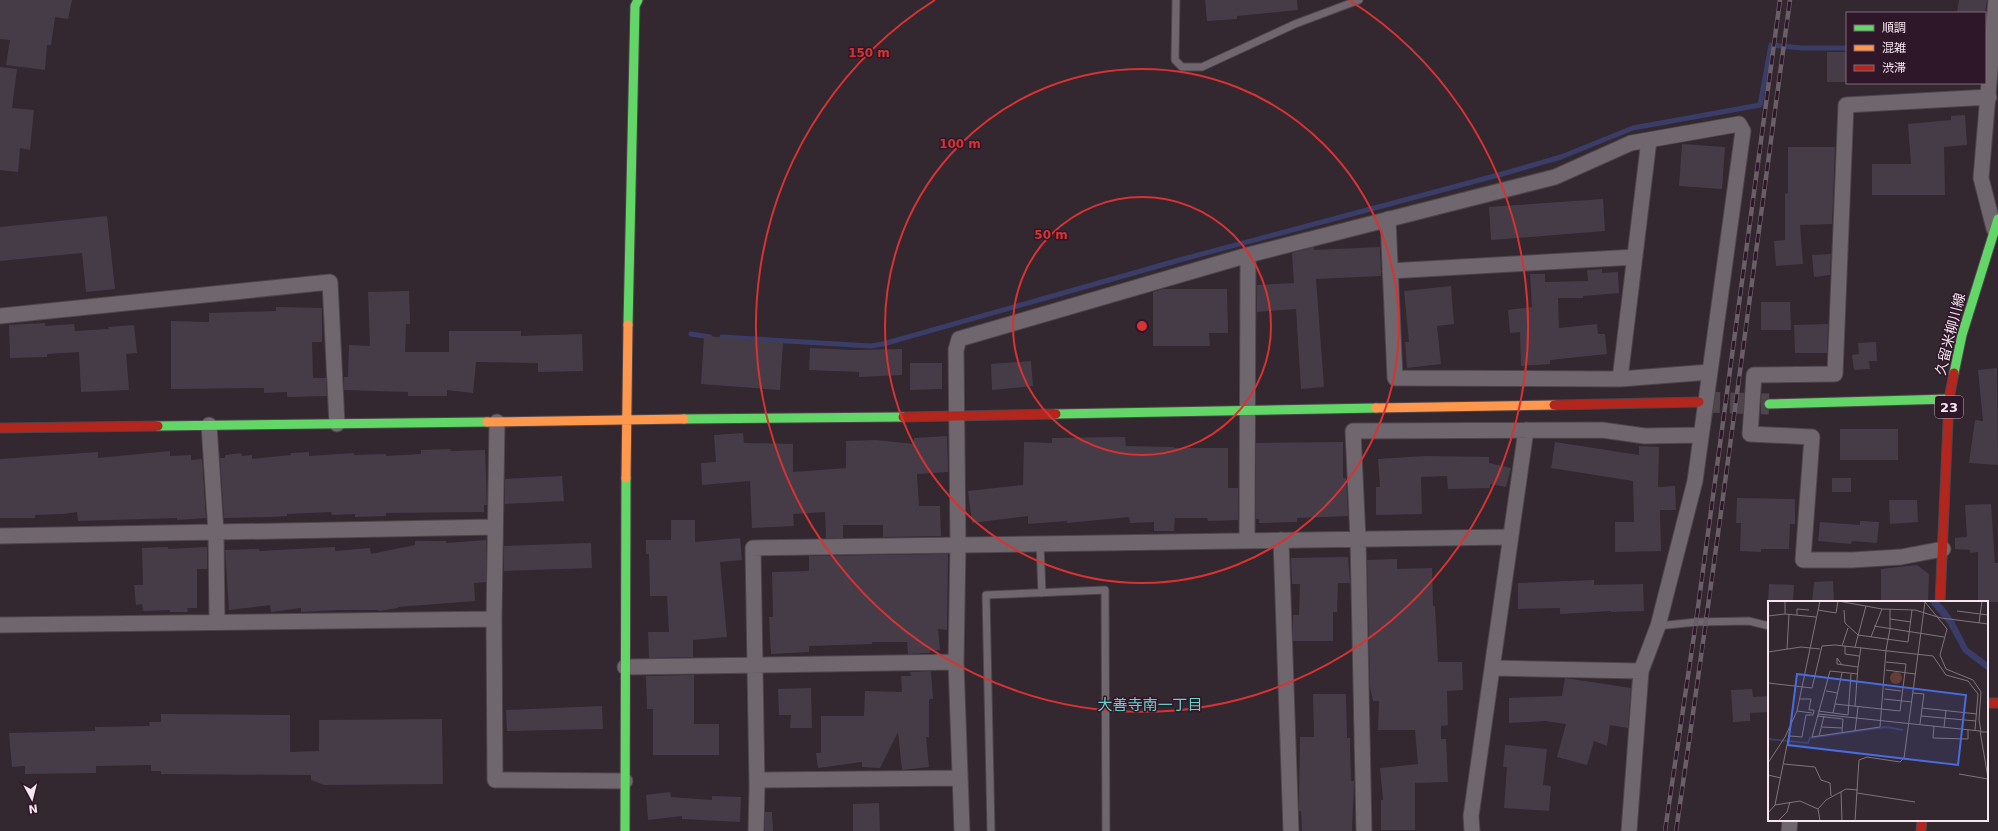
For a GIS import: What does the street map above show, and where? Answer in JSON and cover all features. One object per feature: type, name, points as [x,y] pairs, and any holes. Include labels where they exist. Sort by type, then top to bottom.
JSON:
[{"type":"street","points":[[624,831],[626,420],[635,6],[638,0]]},
{"type":"street","points":[[1996,0],[1981,178],[1996,224]]},
{"type":"street","points":[[1943,549],[1901,557],[1852,560],[1804,560],[1812,436],[1750,434],[1754,375],[1835,374],[1846,105],[1989,97]]},
{"type":"street","points":[[962,831],[956,662],[958,545],[956,350],[959,339],[1248,255],[1556,177],[1631,143],[1739,124],[1743,131],[1695,481],[1658,626],[1642,671],[1629,831]]},
{"type":"street","points":[[1620,379],[1649,140]]},
{"type":"street","points":[[1388,220],[1395,378],[1620,379],[1710,372]]},
{"type":"street","name":"久留米柳川線","points":[[1940,601],[1949,399],[1962,335],[1996,224]]},
{"type":"street","points":[[1247,540],[1248,255]]},
{"type":"street","points":[[1390,271],[1635,257]]},
{"type":"street","points":[[0,316],[330,282],[337,424]]},
{"type":"street","points":[[1769,404],[1949,399]]},
{"type":"street","points":[[0,428],[956,416],[1699,402]]},
{"type":"street","points":[[497,422],[494,619],[495,780],[625,781]]},
{"type":"street","points":[[209,425],[216,532],[217,622]]},
{"type":"street","points":[[1472,831],[1471,816],[1493,668],[1509,537],[1526,430]]},
{"type":"street","points":[[1364,831],[1358,539],[1353,431],[1602,430],[1646,436],[1701,435]]},
{"type":"street","points":[[0,536],[495,527]]},
{"type":"street","points":[[756,831],[757,780],[753,548],[1509,537]]},
{"type":"street","points":[[1281,540],[1291,831]]},
{"type":"street","points":[[0,625],[494,619]]},
{"type":"street","points":[[625,668],[754,667],[956,662]]},
{"type":"street","points":[[1493,668],[1642,671]]},
{"type":"street","points":[[757,780],[959,778]]},
{"type":"street","points":[[1789,831],[1790,821]]},
{"type":"street","points":[[1921,831],[1922,821]]},
{"type":"lane","points":[[1176,0],[1175,60],[1182,67],[1202,67],[1295,24],[1359,0]]},
{"type":"lane","points":[[1040,544],[1042,593]]},
{"type":"lane","points":[[991,831],[986,596],[1104,590],[1106,831]]},
{"type":"lane","points":[[1658,626],[1696,622],[1749,620],[1768,626]]},
{"type":"building","points":[[0,0],[72,0],[68,19],[55,17],[51,45],[47,45],[45,70],[6,65],[10,40],[0,39]]},
{"type":"building","points":[[1205,0],[1297,0],[1298,10],[1237,16],[1237,19],[1207,21]]},
{"type":"building","points":[[1959,0],[1987,0],[1985,12],[1957,12]]},
{"type":"building","points":[[1827,52],[1846,52],[1846,82],[1827,82]]},
{"type":"building","points":[[0,67],[17,69],[12,108],[34,110],[30,150],[20,148],[18,172],[0,170]]},
{"type":"building","points":[[1965,115],[1967,145],[1944,147],[1945,195],[1872,195],[1872,164],[1911,164],[1908,124],[1951,120],[1951,116]]},
{"type":"building","points":[[1682,144],[1725,147],[1722,189],[1679,186]]},
{"type":"building","points":[[1788,147],[1835,147],[1832,224],[1800,225],[1803,264],[1776,266],[1774,241],[1785,240],[1785,194],[1788,193]]},
{"type":"building","points":[[1603,199],[1605,231],[1491,240],[1489,207]]},
{"type":"building","points":[[107,216],[115,289],[86,292],[82,253],[0,261],[0,227]]},
{"type":"building","points":[[1314,247],[1314,250],[1380,247],[1381,276],[1316,279],[1324,387],[1301,389],[1296,309],[1257,312],[1257,285],[1294,283],[1292,253]]},
{"type":"building","points":[[1831,254],[1830,275],[1814,277],[1812,255]]},
{"type":"building","points":[[1602,269],[1602,273],[1618,272],[1619,293],[1583,296],[1583,298],[1558,298],[1559,328],[1597,324],[1598,334],[1605,334],[1607,354],[1550,360],[1550,364],[1521,366],[1520,332],[1510,333],[1508,310],[1532,307],[1530,274],[1545,274],[1545,282],[1588,281],[1587,270]]},
{"type":"building","points":[[1451,286],[1454,324],[1437,326],[1441,364],[1407,368],[1405,342],[1409,342],[1404,291]]},
{"type":"building","points":[[1163,289],[1227,289],[1228,333],[1209,333],[1210,346],[1153,346],[1153,292]]},
{"type":"building","points":[[409,291],[410,324],[406,324],[405,352],[449,352],[449,331],[521,331],[521,336],[582,334],[583,371],[538,372],[538,363],[476,362],[473,393],[447,390],[447,396],[408,396],[408,392],[344,390],[344,377],[348,377],[349,345],[370,346],[368,292]]},
{"type":"building","points":[[1761,302],[1790,302],[1791,330],[1761,330]]},
{"type":"building","points":[[276,307],[322,308],[322,342],[312,342],[313,378],[326,378],[327,396],[287,397],[287,392],[264,393],[264,388],[171,389],[171,321],[209,322],[209,313],[276,311]]},
{"type":"building","points":[[45,323],[45,326],[74,324],[75,331],[109,329],[108,327],[134,325],[137,353],[126,354],[129,390],[81,392],[79,352],[47,354],[47,357],[10,358],[9,325]]},
{"type":"building","points":[[1828,324],[1827,353],[1795,353],[1794,325]]},
{"type":"building","points":[[704,336],[783,342],[780,390],[701,384]]},
{"type":"building","points":[[1876,342],[1877,361],[1869,361],[1870,369],[1854,370],[1852,355],[1859,354],[1858,343]]},
{"type":"building","points":[[810,348],[853,350],[902,349],[902,375],[859,377],[859,372],[809,370]]},
{"type":"building","points":[[1031,361],[1033,386],[992,390],[991,364]]},
{"type":"building","points":[[910,363],[942,363],[942,389],[910,390]]},
{"type":"building","points":[[1997,368],[1998,465],[1969,463],[1975,420],[1983,421],[1978,370]]},
{"type":"building","points":[[1840,429],[1898,429],[1898,460],[1840,460]]},
{"type":"building","points":[[743,433],[744,443],[793,444],[793,472],[846,468],[846,441],[876,440],[914,444],[914,438],[947,436],[948,472],[917,474],[919,506],[940,506],[941,536],[883,537],[883,525],[843,525],[843,538],[826,538],[825,512],[793,514],[794,526],[752,528],[750,481],[702,485],[701,463],[716,462],[714,435]]},
{"type":"building","points":[[1125,437],[1126,446],[1228,448],[1228,488],[1238,488],[1238,520],[1208,521],[1207,518],[1175,518],[1174,531],[1154,531],[1154,522],[1130,523],[1129,517],[1067,523],[1067,521],[1028,524],[1028,516],[972,523],[968,491],[1023,485],[1024,442],[1052,443],[1052,438]]},
{"type":"building","points":[[1343,442],[1343,478],[1346,478],[1348,516],[1297,518],[1297,522],[1259,523],[1259,519],[1256,519],[1256,443]]},
{"type":"building","points":[[1555,442],[1639,455],[1639,446],[1659,447],[1658,487],[1675,486],[1676,510],[1660,510],[1661,551],[1615,552],[1615,522],[1634,522],[1633,481],[1551,468]]},
{"type":"building","points":[[450,449],[451,451],[485,450],[487,505],[484,505],[484,512],[386,513],[386,516],[355,517],[355,514],[332,515],[331,512],[287,514],[287,516],[224,518],[220,458],[225,458],[225,455],[241,453],[242,456],[252,455],[252,459],[291,455],[291,453],[309,452],[309,456],[354,453],[354,455],[386,454],[386,456],[421,454],[421,450]]},
{"type":"building","points":[[170,451],[170,456],[191,455],[191,460],[202,459],[206,518],[177,520],[177,518],[78,521],[77,512],[35,515],[35,518],[0,518],[0,459],[98,452],[98,458]]},
{"type":"building","points":[[1425,456],[1489,457],[1489,463],[1511,468],[1506,487],[1490,484],[1490,488],[1448,489],[1447,476],[1421,477],[1422,514],[1376,515],[1376,487],[1380,487],[1378,459]]},
{"type":"building","points":[[562,476],[564,501],[505,504],[505,479]]},
{"type":"building","points":[[1832,478],[1851,478],[1851,492],[1832,492]]},
{"type":"building","points":[[1737,498],[1795,499],[1795,524],[1790,524],[1789,549],[1761,549],[1761,552],[1740,551],[1741,523],[1736,523]]},
{"type":"building","points":[[1889,500],[1917,500],[1918,522],[1890,524]]},
{"type":"building","points":[[1991,504],[1995,563],[1998,563],[1998,602],[1978,601],[1978,552],[1970,553],[1970,550],[1955,549],[1955,538],[1967,537],[1965,505]]},
{"type":"building","points":[[671,520],[695,520],[695,542],[740,538],[742,560],[720,562],[727,637],[693,640],[693,657],[649,658],[648,632],[669,632],[667,596],[650,596],[649,554],[646,554],[646,540],[671,540]]},
{"type":"building","points":[[1860,521],[1879,522],[1877,543],[1852,541],[1851,544],[1818,541],[1820,522],[1860,525]]},
{"type":"building","points":[[486,540],[486,582],[474,583],[475,601],[398,607],[379,611],[338,610],[301,612],[301,608],[271,612],[270,605],[229,610],[225,550],[259,549],[259,551],[335,547],[335,551],[370,548],[371,554],[415,545],[415,541],[446,541],[446,543]]},
{"type":"building","points":[[591,543],[592,568],[504,571],[504,546]]},
{"type":"building","points":[[168,547],[168,549],[207,547],[207,569],[197,569],[197,608],[187,608],[188,612],[170,612],[170,610],[143,611],[142,604],[136,605],[134,585],[143,585],[142,548]]},
{"type":"building","points":[[948,554],[947,630],[938,629],[940,650],[930,651],[930,653],[908,654],[907,642],[872,642],[872,644],[809,646],[809,652],[771,654],[769,617],[773,617],[772,572],[809,571],[809,556]]},
{"type":"building","points":[[1348,557],[1350,583],[1338,583],[1337,612],[1333,612],[1333,641],[1293,641],[1293,615],[1299,615],[1300,584],[1292,584],[1291,558]]},
{"type":"building","points":[[1397,559],[1397,569],[1432,568],[1433,606],[1435,606],[1438,662],[1462,662],[1463,690],[1447,691],[1448,725],[1441,726],[1441,739],[1446,739],[1448,782],[1415,783],[1415,830],[1381,830],[1381,800],[1383,800],[1380,768],[1418,764],[1415,730],[1378,730],[1379,701],[1373,701],[1370,687],[1367,560]]},
{"type":"building","points":[[1917,565],[1929,574],[1928,601],[1881,601],[1881,569]]},
{"type":"building","points":[[1594,580],[1594,585],[1643,584],[1644,611],[1560,614],[1560,608],[1518,609],[1518,583]]},
{"type":"building","points":[[1833,581],[1834,601],[1812,601],[1814,582]]},
{"type":"building","points":[[1769,584],[1794,585],[1793,601],[1768,601]]},
{"type":"building","points":[[931,671],[933,699],[929,699],[929,737],[926,737],[929,767],[902,770],[898,732],[880,768],[862,767],[862,762],[818,768],[816,753],[821,753],[821,716],[864,716],[865,691],[902,692],[901,676],[911,676],[910,672]]},
{"type":"building","points":[[694,675],[694,724],[719,724],[719,755],[653,755],[653,709],[647,709],[646,676]]},
{"type":"building","points":[[1565,678],[1631,688],[1628,728],[1610,725],[1607,746],[1594,741],[1587,765],[1557,757],[1566,724],[1545,721],[1509,723],[1509,698],[1562,696]]},
{"type":"building","points":[[811,688],[812,728],[790,728],[791,715],[779,715],[778,689]]},
{"type":"building","points":[[1752,689],[1753,697],[1768,696],[1768,712],[1750,713],[1750,721],[1733,722],[1731,690]]},
{"type":"building","points":[[1313,694],[1346,694],[1347,738],[1350,738],[1351,781],[1354,781],[1352,831],[1302,831],[1301,811],[1299,811],[1300,737],[1314,737]]},
{"type":"building","points":[[602,706],[603,729],[507,731],[506,710]]},
{"type":"building","points":[[161,714],[290,715],[290,752],[319,751],[319,720],[442,719],[443,784],[324,785],[311,780],[311,775],[161,774],[161,771],[151,771],[151,765],[96,766],[96,773],[25,774],[25,766],[12,767],[9,733],[95,731],[95,727],[150,726],[149,722],[161,722]]},
{"type":"building","points":[[1505,745],[1547,749],[1543,785],[1551,786],[1549,811],[1504,808],[1507,767],[1503,767]]},
{"type":"building","points":[[670,792],[671,797],[712,800],[712,796],[741,797],[740,822],[682,819],[682,816],[648,820],[646,795]]},
{"type":"building","points":[[879,803],[880,831],[853,831],[853,804]]},
{"type":"building","points":[[765,812],[772,812],[773,831],[765,831]]},
{"type":"waterway","points":[[722,337],[871,346],[883,344],[1183,259],[1502,174],[1561,157],[1633,128],[1760,105],[1771,45],[1802,48],[1846,48]]},
{"type":"waterway","points":[[691,334],[710,337]]},
{"type":"tunnel","points":[[1699,402],[1769,404]]},
{"type":"railway","points":[[1665,831],[1696,622],[1780,0]]},
{"type":"railway","points":[[1676,831],[1790,0]]},
{"type":"traffic: fast","points":[[628,325],[635,6],[638,0]]},
{"type":"traffic: fast","points":[[1954,373],[1962,335],[1998,219]]},
{"type":"traffic: fast","points":[[1769,404],[1949,399]]},
{"type":"traffic: fast","points":[[1056,414],[1376,408]]},
{"type":"traffic: fast","points":[[684,419],[903,417]]},
{"type":"traffic: fast","points":[[158,426],[487,422]]},
{"type":"traffic: fast","points":[[625,831],[626,478]]},
{"type":"traffic: slow","points":[[626,478],[628,325]]},
{"type":"traffic: slow","points":[[1376,408],[1554,405]]},
{"type":"traffic: slow","points":[[487,422],[684,419]]},
{"type":"traffic: jam","points":[[1940,601],[1949,399],[1954,373]]},
{"type":"traffic: jam","points":[[1554,405],[1699,402]]},
{"type":"traffic: jam","points":[[903,417],[1056,414]]},
{"type":"traffic: jam","points":[[0,428],[158,426]]},
{"type":"traffic: jam","points":[[1988,703],[1998,703]]},
{"type":"traffic: jam","points":[[1921,831],[1922,821]]},
{"type":"district","name":"大善寺南一丁目","points":[[1150,705]]}]
